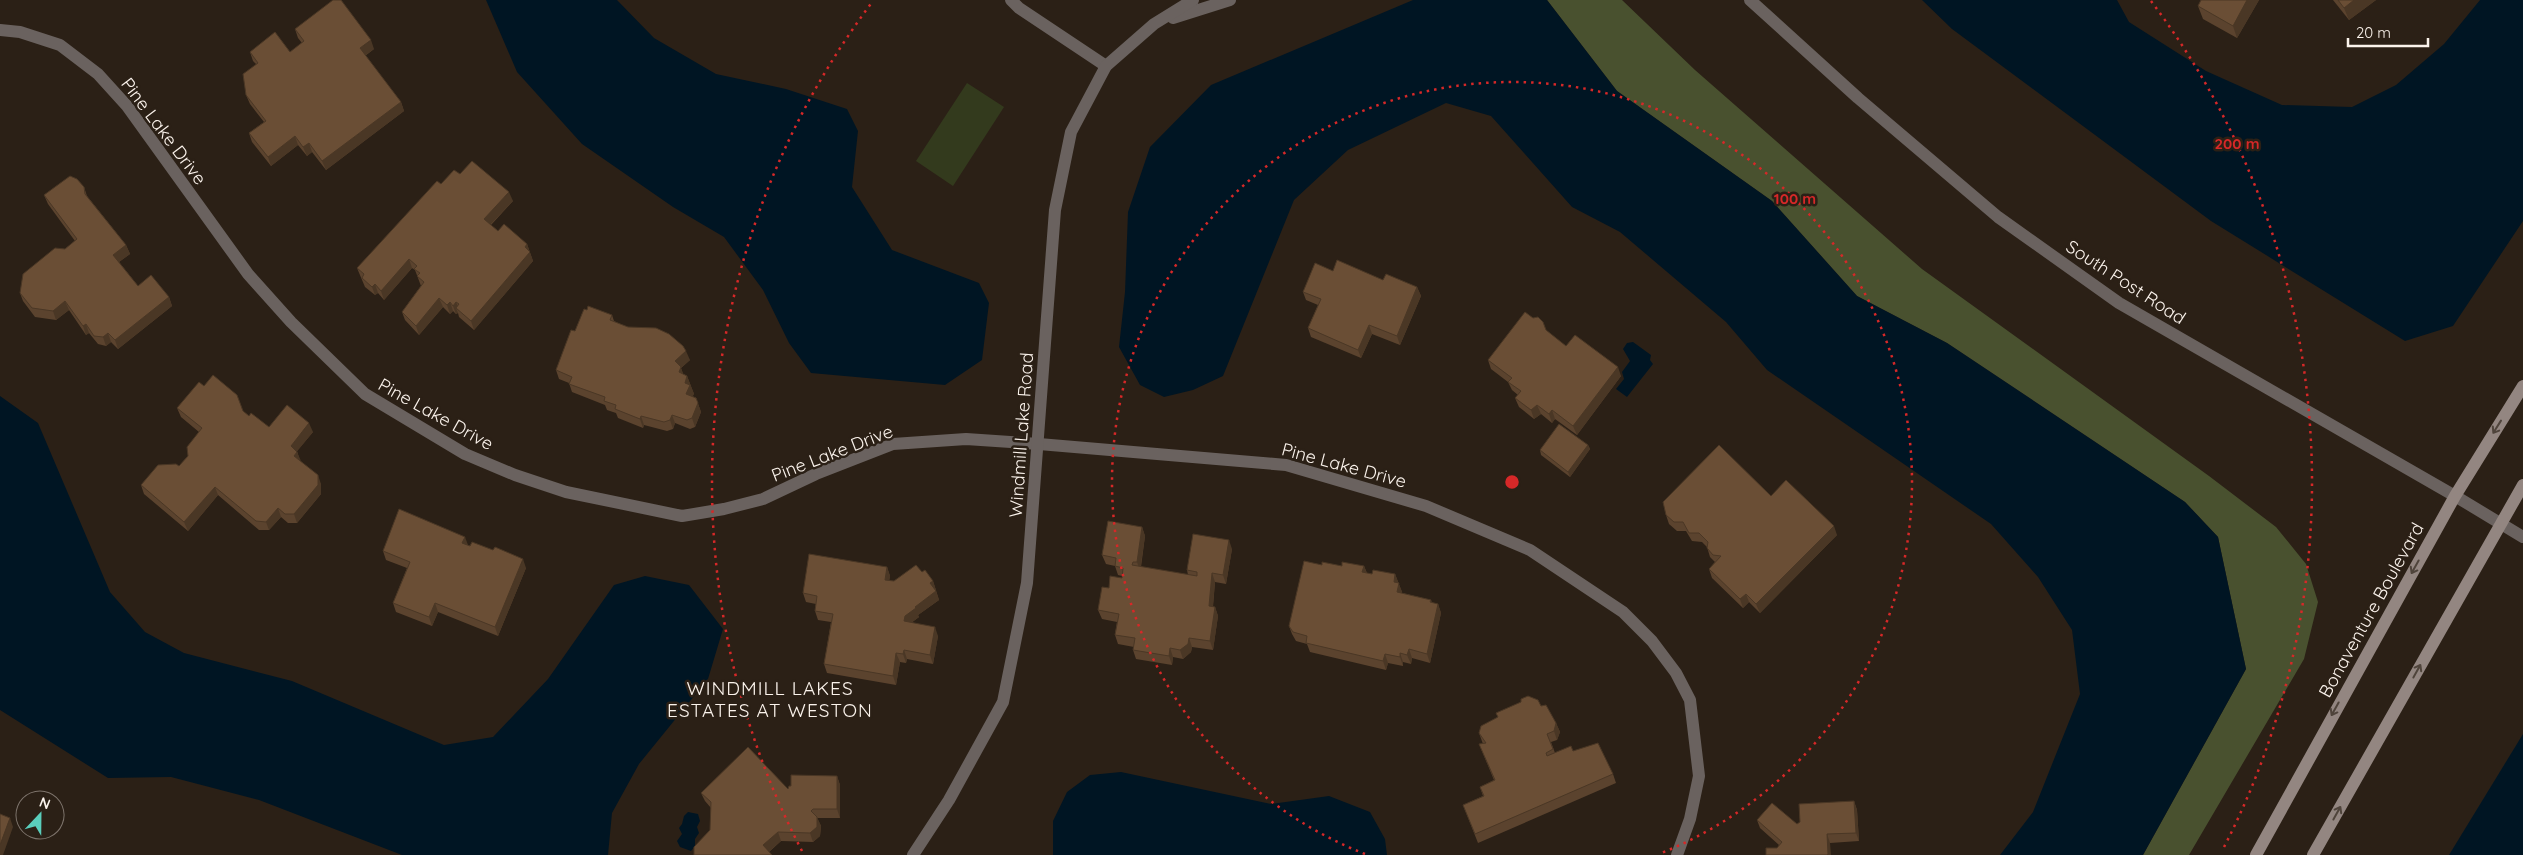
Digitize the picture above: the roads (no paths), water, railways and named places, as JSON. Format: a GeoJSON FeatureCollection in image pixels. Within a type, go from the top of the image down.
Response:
{"type":"FeatureCollection","features":[{"type":"Feature","properties":{"kind":"main road","name":"Bonaventure Boulevard"},"geometry":{"type":"LineString","coordinates":[[2256,855],[2455,496],[2523,386]]}},
{"type":"Feature","properties":{"kind":"main road"},"geometry":{"type":"LineString","coordinates":[[2313,855],[2523,485]]}},
{"type":"Feature","properties":{"kind":"street"},"geometry":{"type":"LineString","coordinates":[[1011,0],[1019,8],[1106,66]]}},
{"type":"Feature","properties":{"kind":"street","name":"Windmill Lake Road"},"geometry":{"type":"LineString","coordinates":[[913,855],[949,800],[1003,702],[1026,583],[1039,444],[1055,210],[1071,132],[1106,66],[1154,24],[1194,0]]}},
{"type":"Feature","properties":{"kind":"street","name":"Windmill Lake Road"},"geometry":{"type":"LineString","coordinates":[[1154,24],[1230,0]]}},
{"type":"Feature","properties":{"kind":"street","name":"South Post Road"},"geometry":{"type":"LineString","coordinates":[[1750,0],[1858,98],[1998,217],[2119,303],[2523,537]]}},
{"type":"Feature","properties":{"kind":"street","name":"Pine Lake Drive"},"geometry":{"type":"LineString","coordinates":[[0,30],[20,32],[60,45],[98,74],[127,106],[248,274],[291,322],[365,394],[464,454],[515,475],[566,492],[682,516],[724,509],[763,499],[816,474],[893,444],[966,439],[1039,444],[1286,465],[1426,506],[1530,550],[1623,612],[1652,641],[1676,673],[1690,700],[1699,776],[1690,819],[1677,855]]}},
{"type":"Feature","properties":{"kind":"water"},"geometry":{"type":"Polygon","coordinates":[[[486,0],[617,0],[654,38],[716,74],[786,89],[847,109],[858,131],[852,187],[892,250],[979,283],[989,303],[982,360],[945,385],[811,373],[789,343],[763,290],[724,237],[673,207],[582,144],[517,72],[486,0]]]}},
{"type":"Feature","properties":{"kind":"water"},"geometry":{"type":"Polygon","coordinates":[[[1413,0],[1547,0],[1617,91],[1772,201],[1857,296],[1947,343],[2185,502],[2218,537],[2246,669],[2143,855],[2000,855],[2033,812],[2080,694],[2072,630],[2038,577],[1991,524],[1767,370],[1726,322],[1620,232],[1572,207],[1491,116],[1446,103],[1348,150],[1294,200],[1223,376],[1193,390],[1164,397],[1140,385],[1119,347],[1125,292],[1128,212],[1150,147],[1211,85],[1413,0]]]}},
{"type":"Feature","properties":{"kind":"water"},"geometry":{"type":"Polygon","coordinates":[[[1922,0],[2117,0],[2129,22],[2206,71],[2282,105],[2352,107],[2396,85],[2444,44],[2480,0],[2523,0],[2523,221],[2453,326],[2405,341],[2211,221],[1952,29],[1922,0]]]}},
{"type":"Feature","properties":{"kind":"water"},"geometry":{"type":"Polygon","coordinates":[[[1633,342],[1651,355],[1650,360],[1653,364],[1627,397],[1616,389],[1624,379],[1622,372],[1630,361],[1623,349],[1627,343],[1633,342]]]}},
{"type":"Feature","properties":{"kind":"water"},"geometry":{"type":"Polygon","coordinates":[[[0,396],[38,423],[110,592],[145,632],[184,653],[292,681],[444,745],[493,737],[548,679],[614,585],[645,576],[689,585],[723,629],[708,679],[639,764],[612,813],[608,855],[402,855],[259,800],[171,777],[108,778],[0,710],[0,396]]]}},
{"type":"Feature","properties":{"kind":"water"},"geometry":{"type":"Polygon","coordinates":[[[2523,734],[2523,855],[2449,855],[2523,734]]]}},
{"type":"Feature","properties":{"kind":"water"},"geometry":{"type":"Polygon","coordinates":[[[1121,772],[1271,804],[1329,796],[1370,812],[1385,839],[1387,855],[1053,855],[1053,821],[1067,792],[1090,775],[1121,772]]]}},
{"type":"Feature","properties":{"kind":"water"},"geometry":{"type":"Polygon","coordinates":[[[688,812],[698,814],[700,821],[697,827],[699,833],[695,839],[695,846],[691,851],[680,847],[677,841],[682,834],[679,828],[684,816],[688,812]]]}},
{"type":"Feature","properties":{"kind":"district","name":"WINDMILL LAKES ESTATES AT WESTON"},"geometry":{"type":"Point","coordinates":[770,699]}}]}
